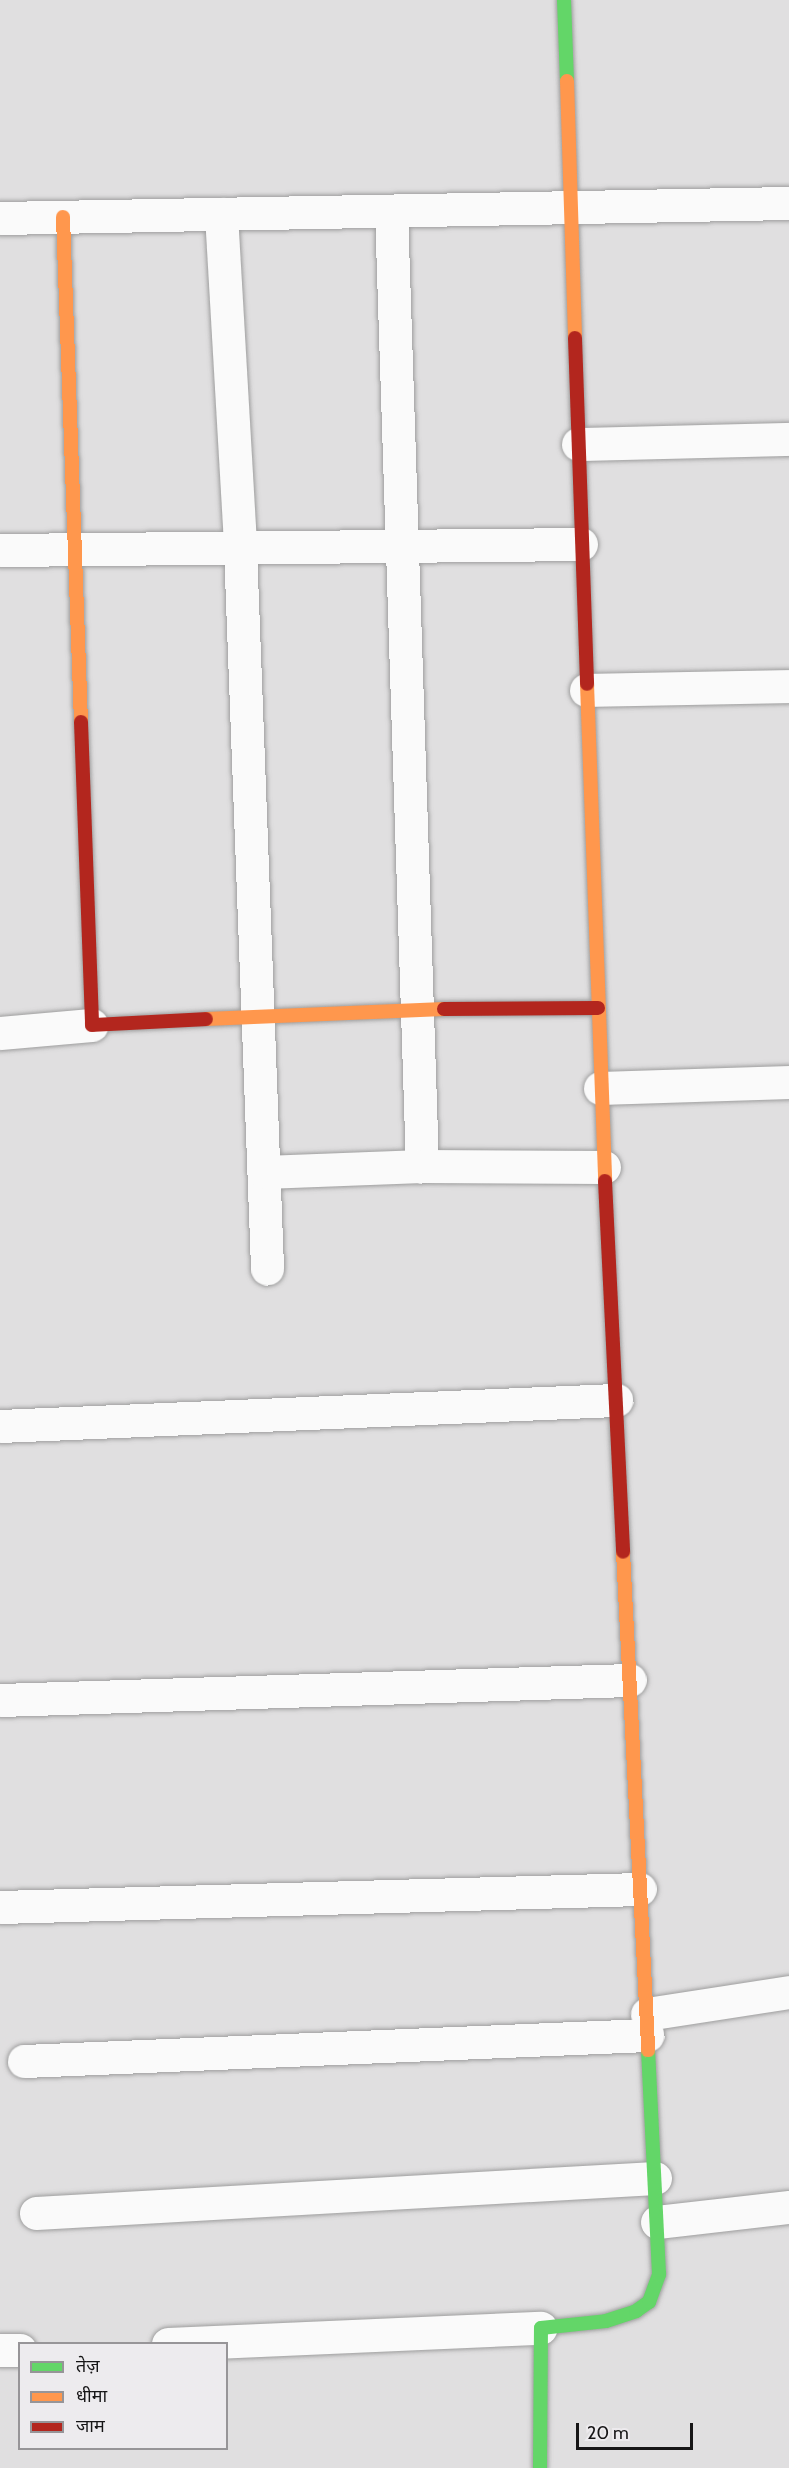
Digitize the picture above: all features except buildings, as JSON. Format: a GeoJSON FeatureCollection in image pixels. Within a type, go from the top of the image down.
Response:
{"type":"FeatureCollection","features":[{"type":"Feature","properties":{"kind":"street"},"geometry":{"type":"LineString","coordinates":[[193,2342],[541,2328],[606,2320],[650,2302],[659,2274],[600,1088],[564,0]]}},
{"type":"Feature","properties":{"kind":"street"},"geometry":{"type":"LineString","coordinates":[[0,218],[789,203]]}},
{"type":"Feature","properties":{"kind":"street"},"geometry":{"type":"LineString","coordinates":[[391,211],[422,1166]]}},
{"type":"Feature","properties":{"kind":"street"},"geometry":{"type":"LineString","coordinates":[[221,214],[240,548],[260,1017],[267,1268]]}},
{"type":"Feature","properties":{"kind":"street"},"geometry":{"type":"LineString","coordinates":[[63,217],[92,1025]]}},
{"type":"Feature","properties":{"kind":"street"},"geometry":{"type":"LineString","coordinates":[[578,444],[789,439]]}},
{"type":"Feature","properties":{"kind":"street"},"geometry":{"type":"LineString","coordinates":[[0,550],[581,544]]}},
{"type":"Feature","properties":{"kind":"street"},"geometry":{"type":"LineString","coordinates":[[586,690],[789,686]]}},
{"type":"Feature","properties":{"kind":"street"},"geometry":{"type":"LineString","coordinates":[[0,1033],[92,1025],[418,1010],[598,1008]]}},
{"type":"Feature","properties":{"kind":"street"},"geometry":{"type":"LineString","coordinates":[[600,1088],[789,1082]]}},
{"type":"Feature","properties":{"kind":"street"},"geometry":{"type":"LineString","coordinates":[[264,1172],[422,1166],[604,1167]]}},
{"type":"Feature","properties":{"kind":"street"},"geometry":{"type":"LineString","coordinates":[[0,1425],[616,1400]]}},
{"type":"Feature","properties":{"kind":"street"},"geometry":{"type":"LineString","coordinates":[[0,1700],[630,1680]]}},
{"type":"Feature","properties":{"kind":"street"},"geometry":{"type":"LineString","coordinates":[[0,1907],[640,1889]]}},
{"type":"Feature","properties":{"kind":"street"},"geometry":{"type":"LineString","coordinates":[[24,2061],[647,2024],[789,1992]]}},
{"type":"Feature","properties":{"kind":"street"},"geometry":{"type":"LineString","coordinates":[[36,2213],[655,2178]]}},
{"type":"Feature","properties":{"kind":"street"},"geometry":{"type":"LineString","coordinates":[[657,2222],[789,2207]]}},
{"type":"Feature","properties":{"kind":"street"},"geometry":{"type":"LineString","coordinates":[[540,2468],[541,2328]]}},
{"type":"Feature","properties":{"kind":"street"},"geometry":{"type":"LineString","coordinates":[[0,2350],[18,2350]]}},
{"type":"Feature","properties":{"kind":"traffic: fast"},"geometry":{"type":"LineString","coordinates":[[564,0],[567,81]]}},
{"type":"Feature","properties":{"kind":"traffic: fast"},"geometry":{"type":"LineString","coordinates":[[540,2468],[541,2328],[606,2321],[636,2311],[649,2302],[659,2274],[648,2050]]}},
{"type":"Feature","properties":{"kind":"traffic: slow"},"geometry":{"type":"LineString","coordinates":[[567,81],[575,338]]}},
{"type":"Feature","properties":{"kind":"traffic: slow"},"geometry":{"type":"LineString","coordinates":[[63,217],[81,722]]}},
{"type":"Feature","properties":{"kind":"traffic: slow"},"geometry":{"type":"LineString","coordinates":[[587,684],[605,1181]]}},
{"type":"Feature","properties":{"kind":"traffic: slow"},"geometry":{"type":"LineString","coordinates":[[206,1019],[444,1009]]}},
{"type":"Feature","properties":{"kind":"traffic: slow"},"geometry":{"type":"LineString","coordinates":[[623,1552],[648,2050]]}},
{"type":"Feature","properties":{"kind":"traffic: jam"},"geometry":{"type":"LineString","coordinates":[[575,338],[587,684]]}},
{"type":"Feature","properties":{"kind":"traffic: jam"},"geometry":{"type":"LineString","coordinates":[[81,722],[92,1025],[206,1019]]}},
{"type":"Feature","properties":{"kind":"traffic: jam"},"geometry":{"type":"LineString","coordinates":[[444,1009],[598,1008]]}},
{"type":"Feature","properties":{"kind":"traffic: jam"},"geometry":{"type":"LineString","coordinates":[[605,1181],[623,1552]]}}]}
